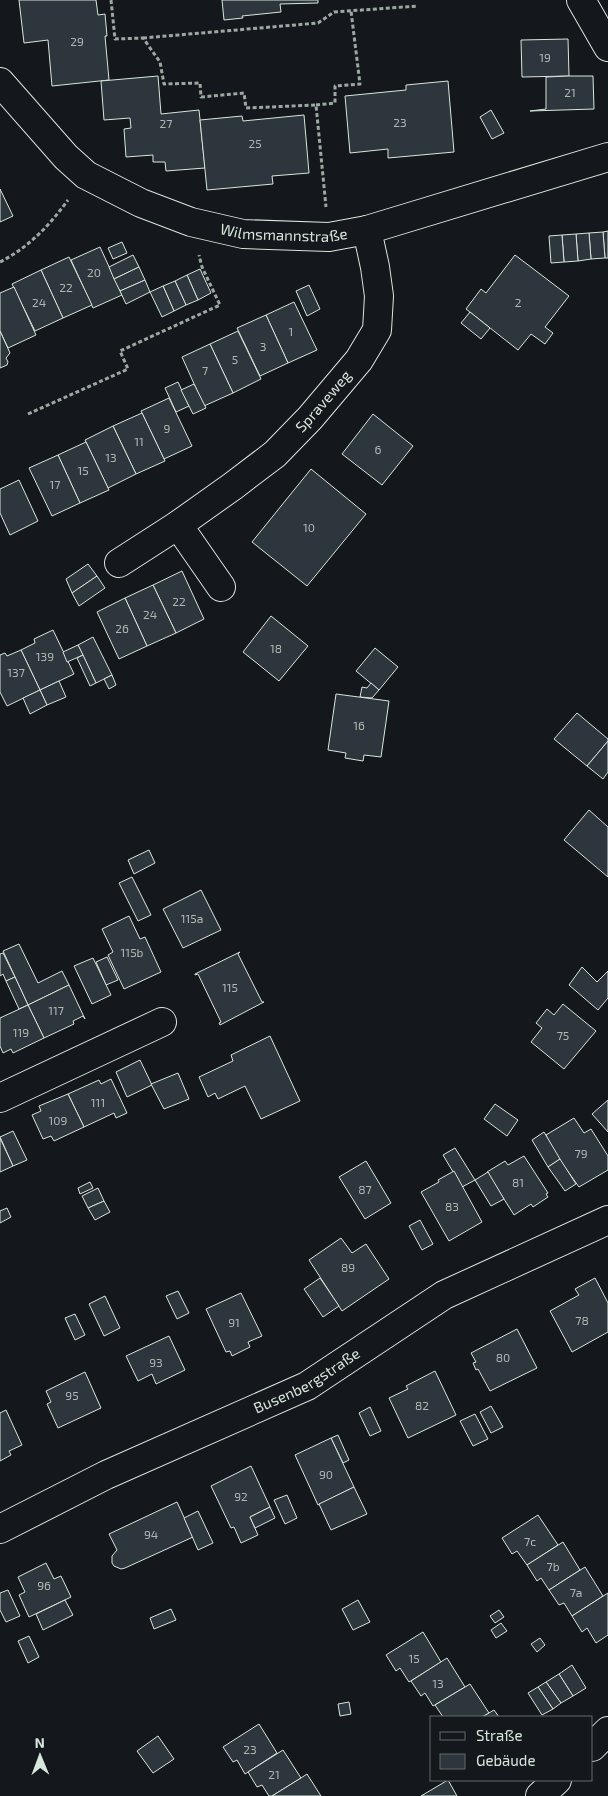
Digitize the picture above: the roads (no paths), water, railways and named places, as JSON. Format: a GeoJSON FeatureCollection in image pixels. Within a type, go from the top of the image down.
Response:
{"type":"FeatureCollection","features":[{"type":"Feature","properties":{"kind":"street"},"geometry":{"type":"LineString","coordinates":[[581,0],[608,47]]}},
{"type":"Feature","properties":{"kind":"street","name":"Wilmsmannstraße"},"geometry":{"type":"LineString","coordinates":[[0,82],[66,157],[86,175],[141,203],[190,222],[243,234],[329,237],[367,230],[608,157]]}},
{"type":"Feature","properties":{"kind":"street","name":"Spraveweg"},"geometry":{"type":"LineString","coordinates":[[119,563],[234,486],[275,454],[310,418],[359,360],[377,330],[379,296],[376,267],[367,230]]}},
{"type":"Feature","properties":{"kind":"street"},"geometry":{"type":"LineString","coordinates":[[178,525],[221,587]]}},
{"type":"Feature","properties":{"kind":"street"},"geometry":{"type":"LineString","coordinates":[[0,1098],[162,1022]]}},
{"type":"Feature","properties":{"kind":"street","name":"Busenbergstraße"},"geometry":{"type":"LineString","coordinates":[[0,1529],[106,1475],[307,1386],[444,1295],[608,1220]]}},
{"type":"Feature","properties":{"kind":"street"},"geometry":{"type":"LineString","coordinates":[[593,1746],[608,1731]]}},
{"type":"Feature","properties":{"kind":"street"},"geometry":{"type":"LineString","coordinates":[[540,1796],[556,1781]]}}]}
